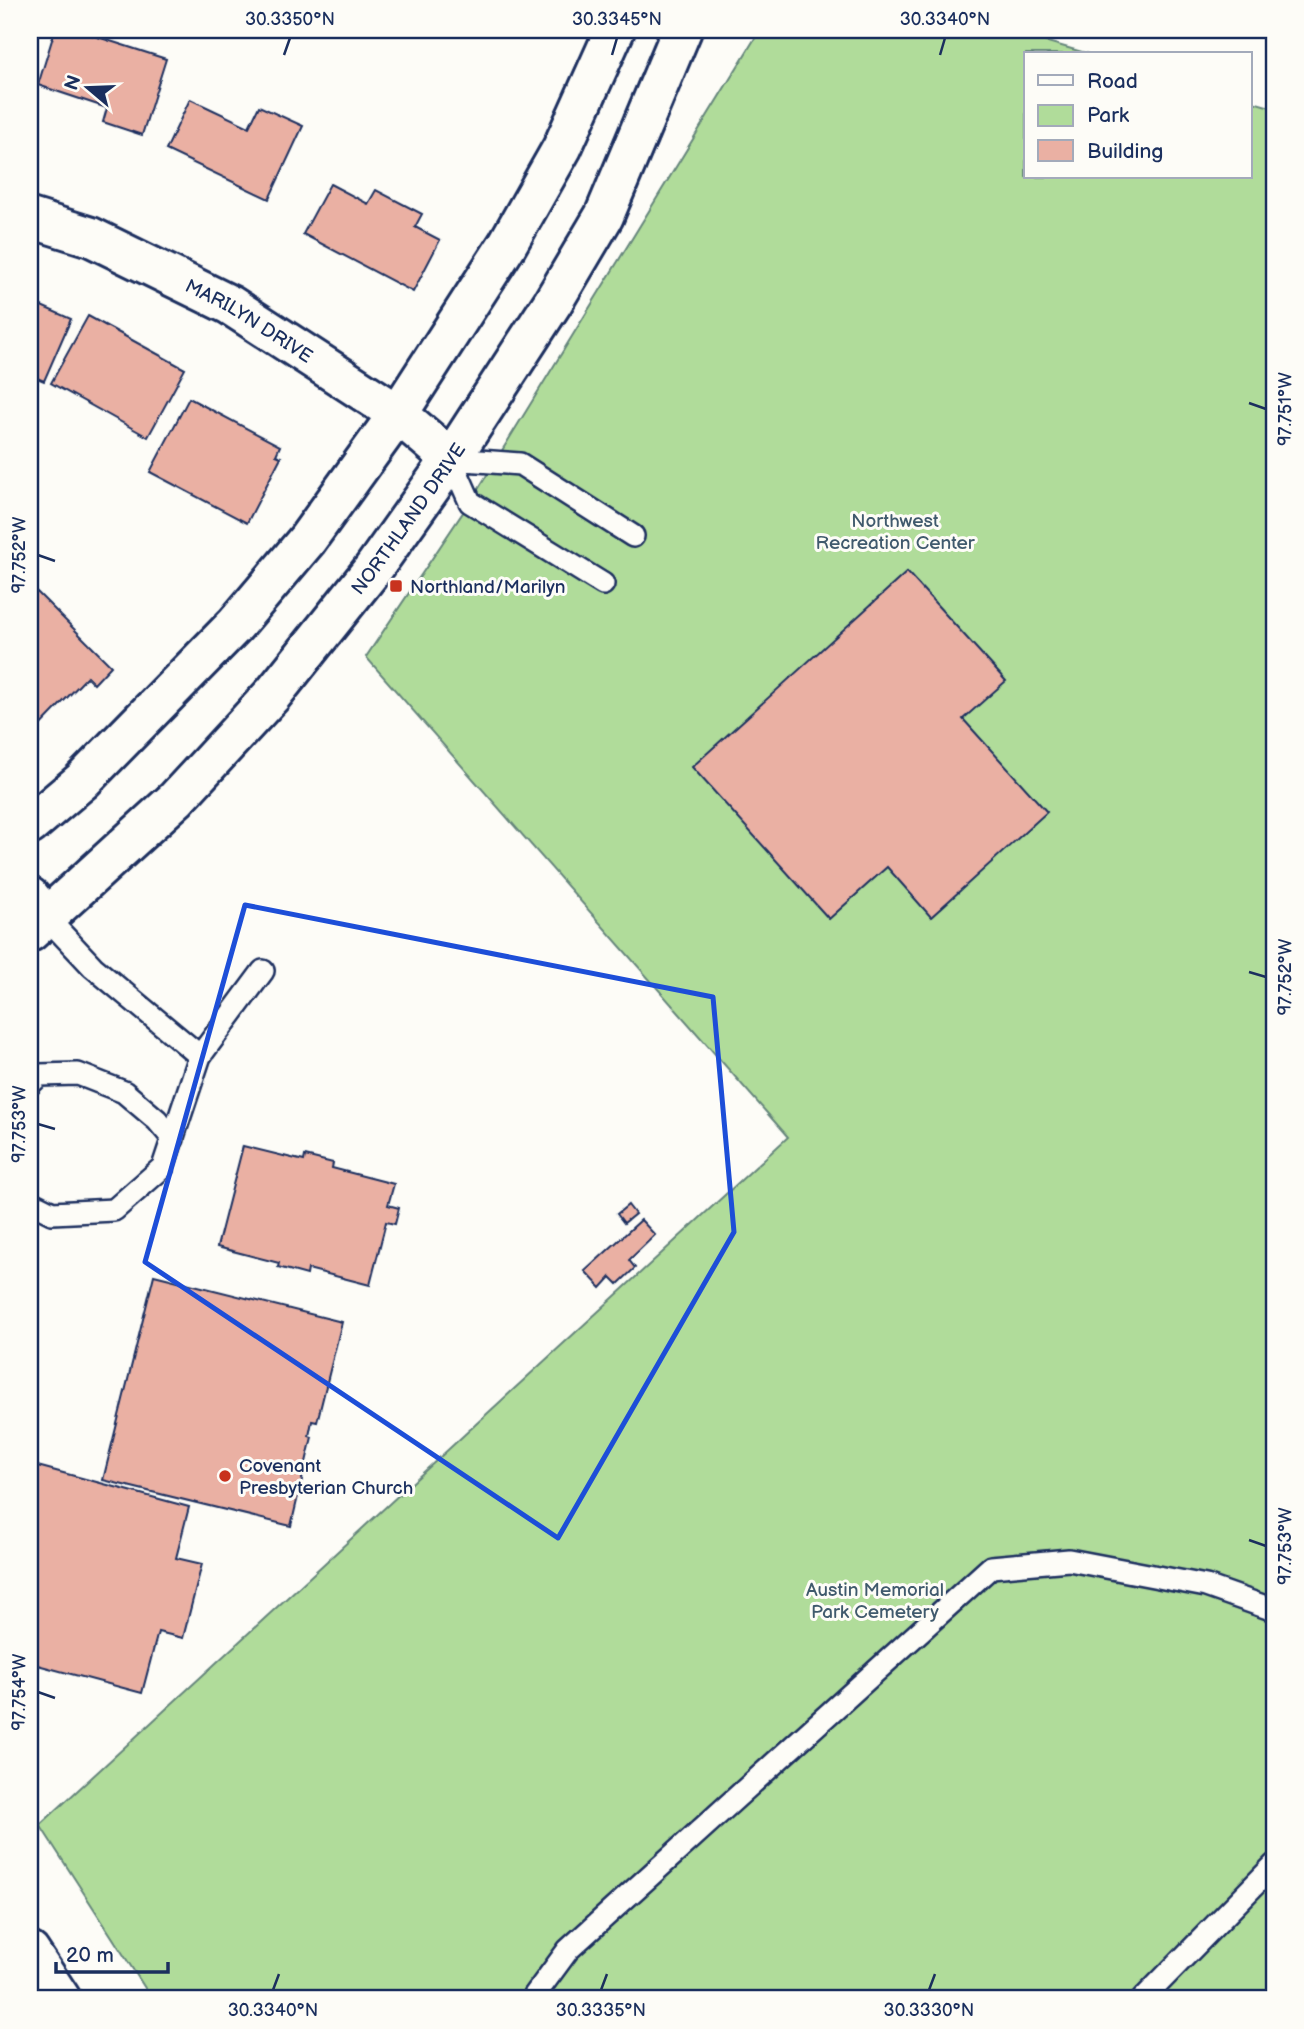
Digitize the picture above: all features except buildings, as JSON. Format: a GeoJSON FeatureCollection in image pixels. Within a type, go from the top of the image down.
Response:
{"type":"FeatureCollection","features":[{"type":"Feature","properties":{"kind":"main road"},"geometry":{"type":"LineString","coordinates":[[30,825],[82,781],[236,624],[307,540],[398,414],[529,207],[562,148],[615,30]]}},
{"type":"Feature","properties":{"kind":"main road","name":"NORTHLAND DRIVE"},"geometry":{"type":"LineString","coordinates":[[35,916],[176,799],[273,694],[359,587],[451,459],[553,302],[604,216],[682,30]]}},
{"type":"Feature","properties":{"kind":"main road","name":"MARILYN DRIVE"},"geometry":{"type":"LineString","coordinates":[[30,218],[91,237],[230,305],[398,414],[451,459]]}},
{"type":"Feature","properties":{"kind":"main road"},"geometry":{"type":"LineString","coordinates":[[30,1952],[61,1999]]}},
{"type":"Feature","properties":{"kind":"lane"},"geometry":{"type":"LineString","coordinates":[[603,584],[470,502],[451,459],[520,464],[633,536]]}},
{"type":"Feature","properties":{"kind":"lane"},"geometry":{"type":"LineString","coordinates":[[35,916],[200,1056]]}},
{"type":"Feature","properties":{"kind":"lane"},"geometry":{"type":"LineString","coordinates":[[30,1202],[52,1213],[114,1210],[163,1167],[200,1056],[263,971]]}},
{"type":"Feature","properties":{"kind":"lane"},"geometry":{"type":"LineString","coordinates":[[30,1084],[39,1075],[78,1074],[124,1091],[157,1120],[173,1139]]}},
{"type":"Feature","properties":{"kind":"lane"},"geometry":{"type":"LineString","coordinates":[[533,1999],[568,1950],[991,1567],[1069,1560],[1206,1586],[1274,1610]]}},
{"type":"Feature","properties":{"kind":"lane"},"geometry":{"type":"LineString","coordinates":[[1143,1999],[1274,1865]]}},
{"type":"Feature","properties":{"kind":"highlighted area"},"geometry":{"type":"Polygon","coordinates":[[[245,905],[713,997],[734,1232],[558,1538],[145,1262],[245,905]]]}},
{"type":"Feature","properties":{"kind":"green space"},"geometry":{"type":"Polygon","coordinates":[[[760,30],[1006,30],[1082,52],[1024,52],[1024,178],[1252,178],[1252,102],[1274,108],[1274,1999],[152,1999],[40,1825],[788,1137],[366,657],[474,496],[760,30]]]}},
{"type":"Feature","properties":{"kind":"place","name":"Northland/Marilyn"},"geometry":{"type":"Point","coordinates":[396,586]}},
{"type":"Feature","properties":{"kind":"place","name":"Covenant Presbyterian Church"},"geometry":{"type":"Point","coordinates":[225,1476]}},
{"type":"Feature","properties":{"kind":"park label","name":"Northwest Recreation Center"},"geometry":{"type":"Point","coordinates":[895,531]}},
{"type":"Feature","properties":{"kind":"park label","name":"Austin Memorial Park Cemetery"},"geometry":{"type":"Point","coordinates":[875,1600]}}]}
